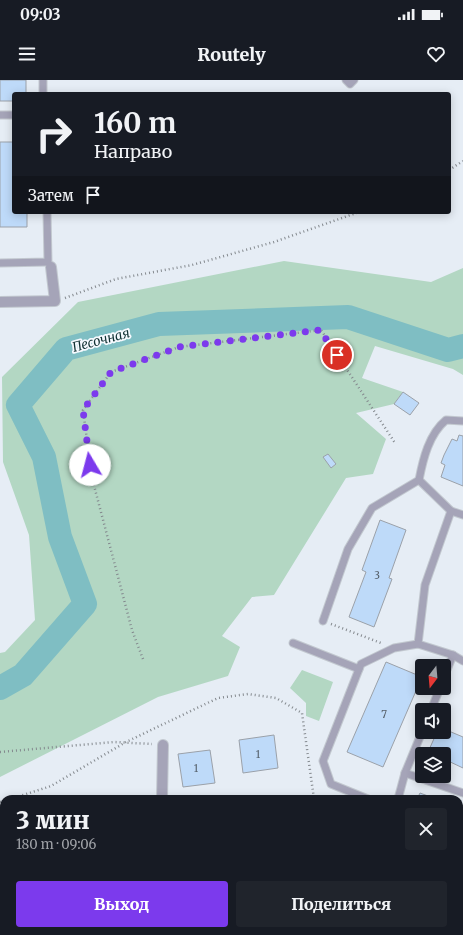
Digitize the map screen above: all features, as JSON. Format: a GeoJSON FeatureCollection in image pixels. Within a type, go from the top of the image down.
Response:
{"type":"FeatureCollection","features":[{"type":"Feature","properties":{"kind":"street"},"geometry":{"type":"LineString","coordinates":[[0,302],[55,301],[51,267]]}},
{"type":"Feature","properties":{"kind":"street"},"geometry":{"type":"LineString","coordinates":[[162,795],[163,745]]}},
{"type":"Feature","properties":{"kind":"lane"},"geometry":{"type":"LineString","coordinates":[[43,80],[43,92]]}},
{"type":"Feature","properties":{"kind":"lane"},"geometry":{"type":"LineString","coordinates":[[346,80],[350,84],[354,80]]}},
{"type":"Feature","properties":{"kind":"lane"},"geometry":{"type":"LineString","coordinates":[[0,116],[12,115]]}},
{"type":"Feature","properties":{"kind":"lane"},"geometry":{"type":"LineString","coordinates":[[0,263],[48,262],[47,214]]}},
{"type":"Feature","properties":{"kind":"lane"},"geometry":{"type":"LineString","coordinates":[[323,621],[348,549],[372,508],[419,480],[422,463],[436,428],[446,420],[463,421]]}},
{"type":"Feature","properties":{"kind":"lane"},"geometry":{"type":"LineString","coordinates":[[419,480],[451,510],[463,515]]}},
{"type":"Feature","properties":{"kind":"lane"},"geometry":{"type":"LineString","coordinates":[[418,644],[425,585],[451,510]]}},
{"type":"Feature","properties":{"kind":"lane"},"geometry":{"type":"LineString","coordinates":[[293,643],[359,669]]}},
{"type":"Feature","properties":{"kind":"lane"},"geometry":{"type":"LineString","coordinates":[[358,795],[331,784],[323,762],[361,664],[394,648],[418,644],[453,655],[463,661]]}},
{"type":"Feature","properties":{"kind":"lane"},"geometry":{"type":"LineString","coordinates":[[451,660],[453,655]]}},
{"type":"Feature","properties":{"kind":"lane"},"geometry":{"type":"LineString","coordinates":[[399,795],[405,773],[419,739]]}},
{"type":"Feature","properties":{"kind":"lane"},"geometry":{"type":"LineString","coordinates":[[405,773],[463,793]]}},
{"type":"Feature","properties":{"kind":"path"},"geometry":{"type":"LineString","coordinates":[[451,169],[463,162]]}},
{"type":"Feature","properties":{"kind":"path"},"geometry":{"type":"LineString","coordinates":[[55,301],[116,280],[192,264],[274,242],[353,214]]}},
{"type":"Feature","properties":{"kind":"path"},"geometry":{"type":"LineString","coordinates":[[143,659],[132,630],[92,478],[83,410],[111,372],[179,347],[320,330],[395,443]]}},
{"type":"Feature","properties":{"kind":"path"},"geometry":{"type":"LineString","coordinates":[[323,621],[394,648]]}},
{"type":"Feature","properties":{"kind":"path"},"geometry":{"type":"LineString","coordinates":[[23,795],[51,786],[126,742],[218,698],[248,694],[276,698],[302,713],[313,795]]}},
{"type":"Feature","properties":{"kind":"path"},"geometry":{"type":"LineString","coordinates":[[0,752],[126,742],[163,745]]}},
{"type":"Feature","properties":{"kind":"green space"},"geometry":{"type":"Polygon","coordinates":[[[284,261],[431,282],[463,268],[463,375],[453,369],[375,346],[362,378],[403,392],[394,404],[356,413],[386,439],[373,474],[346,478],[274,595],[252,597],[222,636],[240,647],[228,676],[158,697],[0,777],[0,653],[5,652],[35,620],[29,535],[3,462],[2,377],[78,302],[284,261]]]}},
{"type":"Feature","properties":{"kind":"green space"},"geometry":{"type":"Polygon","coordinates":[[[302,670],[333,682],[319,721],[306,716],[306,703],[290,688],[302,670]]]}},
{"type":"Feature","properties":{"kind":"building"},"geometry":{"type":"Polygon","coordinates":[[[0,80],[26,80],[26,92],[12,92],[12,101],[0,101],[0,80]]]}},
{"type":"Feature","properties":{"kind":"building"},"geometry":{"type":"Polygon","coordinates":[[[0,142],[12,142],[12,214],[27,214],[27,227],[0,227],[0,142]]]}},
{"type":"Feature","properties":{"kind":"building"},"geometry":{"type":"Polygon","coordinates":[[[403,392],[419,403],[410,415],[394,404],[403,392]]]}},
{"type":"Feature","properties":{"kind":"building"},"geometry":{"type":"Polygon","coordinates":[[[459,435],[463,436],[463,486],[441,477],[445,465],[441,463],[444,455],[452,439],[457,441],[459,435]]]}},
{"type":"Feature","properties":{"kind":"building"},"geometry":{"type":"Polygon","coordinates":[[[328,454],[336,464],[331,468],[323,457],[328,454]]]}},
{"type":"Feature","properties":{"kind":"building"},"geometry":{"type":"Polygon","coordinates":[[[380,520],[406,530],[389,578],[392,579],[374,627],[349,617],[366,572],[362,570],[380,520]]]}},
{"type":"Feature","properties":{"kind":"building"},"geometry":{"type":"Polygon","coordinates":[[[386,662],[415,674],[415,693],[383,767],[347,752],[386,662]]]}},
{"type":"Feature","properties":{"kind":"building"},"geometry":{"type":"Polygon","coordinates":[[[451,732],[463,737],[463,768],[451,762],[451,747],[430,747],[434,739],[451,739],[451,732]]]}},
{"type":"Feature","properties":{"kind":"building"},"geometry":{"type":"Polygon","coordinates":[[[274,735],[278,768],[243,773],[239,740],[274,735]]]}},
{"type":"Feature","properties":{"kind":"building"},"geometry":{"type":"Polygon","coordinates":[[[210,750],[215,783],[183,787],[178,754],[210,750]]]}},
{"type":"Feature","properties":{"kind":"waterway","name":"Песочная"},"geometry":{"type":"LineString","coordinates":[[0,688],[23,675],[85,604],[60,537],[44,457],[18,405],[66,349],[159,324],[348,317],[448,350],[463,346]]}},
{"type":"Feature","properties":{"kind":"route"},"geometry":{"type":"LineString","coordinates":[[90,465],[83,410],[111,372],[179,347],[320,330],[337,355]]}}]}
